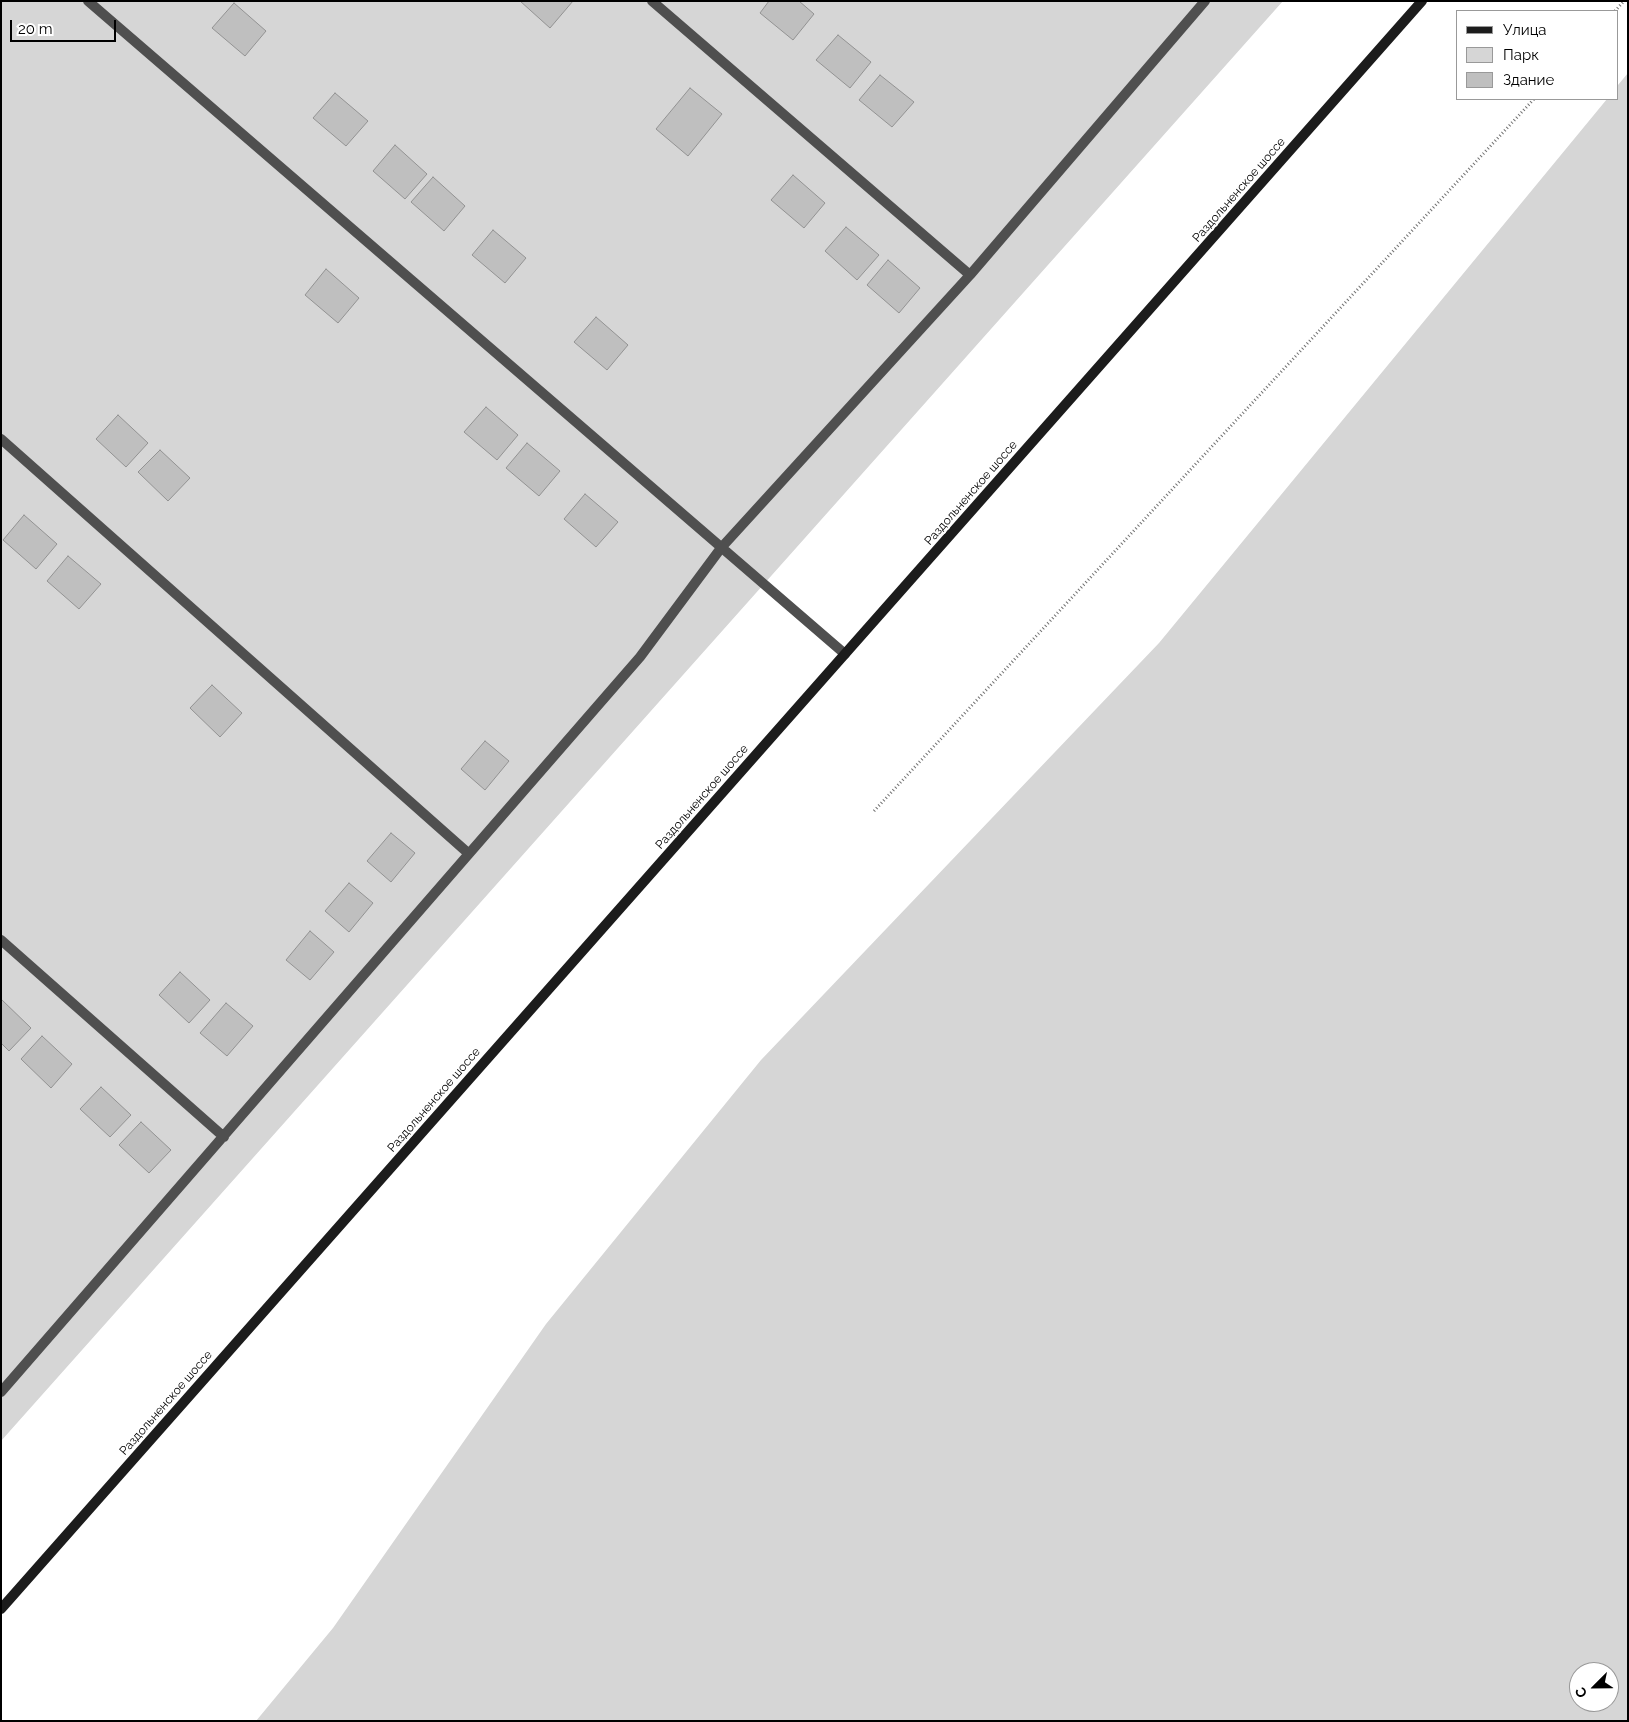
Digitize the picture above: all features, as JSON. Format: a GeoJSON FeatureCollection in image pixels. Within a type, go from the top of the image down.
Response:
{"type":"FeatureCollection","features":[{"type":"Feature","properties":{"kind":"main road","name":"Раздольненское шоссе"},"geometry":{"type":"LineString","coordinates":[[1,1608],[1422,1]]}},
{"type":"Feature","properties":{"kind":"lane"},"geometry":{"type":"LineString","coordinates":[[88,1],[845,654]]}},
{"type":"Feature","properties":{"kind":"lane"},"geometry":{"type":"LineString","coordinates":[[652,1],[970,275]]}},
{"type":"Feature","properties":{"kind":"lane"},"geometry":{"type":"LineString","coordinates":[[1,1392],[640,657],[721,548],[970,275],[1205,1]]}},
{"type":"Feature","properties":{"kind":"lane"},"geometry":{"type":"LineString","coordinates":[[1,439],[468,854]]}},
{"type":"Feature","properties":{"kind":"lane"},"geometry":{"type":"LineString","coordinates":[[1,940],[224,1137]]}},
{"type":"Feature","properties":{"kind":"path"},"geometry":{"type":"LineString","coordinates":[[874,811],[1533,100]]}},
{"type":"Feature","properties":{"kind":"green space"},"geometry":{"type":"Polygon","coordinates":[[[1,1],[1283,1],[1,1441],[1,1]]]}},
{"type":"Feature","properties":{"kind":"green space"},"geometry":{"type":"Polygon","coordinates":[[[1628,73],[1628,1721],[256,1721],[333,1628],[546,1324],[761,1060],[1159,643],[1606,100],[1619,100],[1619,84],[1628,73]]]}},
{"type":"Feature","properties":{"kind":"building"},"geometry":{"type":"Polygon","coordinates":[[[520,1],[573,1],[550,28],[520,1]]]}},
{"type":"Feature","properties":{"kind":"building"},"geometry":{"type":"Polygon","coordinates":[[[769,1],[799,1],[814,14],[793,40],[760,13],[769,1]]]}},
{"type":"Feature","properties":{"kind":"building"},"geometry":{"type":"Polygon","coordinates":[[[234,3],[266,31],[245,56],[212,28],[234,3]]]}},
{"type":"Feature","properties":{"kind":"building"},"geometry":{"type":"Polygon","coordinates":[[[838,35],[871,62],[850,88],[816,60],[838,35]]]}},
{"type":"Feature","properties":{"kind":"building"},"geometry":{"type":"Polygon","coordinates":[[[880,75],[914,102],[892,127],[859,100],[880,75]]]}},
{"type":"Feature","properties":{"kind":"building"},"geometry":{"type":"Polygon","coordinates":[[[690,88],[722,114],[688,156],[656,129],[690,88]]]}},
{"type":"Feature","properties":{"kind":"building"},"geometry":{"type":"Polygon","coordinates":[[[335,93],[368,121],[346,146],[313,118],[335,93]]]}},
{"type":"Feature","properties":{"kind":"building"},"geometry":{"type":"Polygon","coordinates":[[[395,145],[427,174],[405,199],[373,171],[395,145]]]}},
{"type":"Feature","properties":{"kind":"building"},"geometry":{"type":"Polygon","coordinates":[[[793,175],[825,203],[804,228],[771,200],[793,175]]]}},
{"type":"Feature","properties":{"kind":"building"},"geometry":{"type":"Polygon","coordinates":[[[433,177],[465,206],[444,231],[411,202],[433,177]]]}},
{"type":"Feature","properties":{"kind":"building"},"geometry":{"type":"Polygon","coordinates":[[[846,227],[879,255],[857,280],[825,251],[846,227]]]}},
{"type":"Feature","properties":{"kind":"building"},"geometry":{"type":"Polygon","coordinates":[[[493,230],[526,258],[505,283],[472,255],[493,230]]]}},
{"type":"Feature","properties":{"kind":"building"},"geometry":{"type":"Polygon","coordinates":[[[888,260],[920,288],[899,313],[867,285],[888,260]]]}},
{"type":"Feature","properties":{"kind":"building"},"geometry":{"type":"Polygon","coordinates":[[[326,269],[359,298],[338,323],[305,295],[326,269]]]}},
{"type":"Feature","properties":{"kind":"building"},"geometry":{"type":"Polygon","coordinates":[[[596,317],[628,345],[607,370],[574,342],[596,317]]]}},
{"type":"Feature","properties":{"kind":"building"},"geometry":{"type":"Polygon","coordinates":[[[486,407],[518,435],[497,460],[464,432],[486,407]]]}},
{"type":"Feature","properties":{"kind":"building"},"geometry":{"type":"Polygon","coordinates":[[[118,415],[148,443],[126,467],[96,439],[118,415]]]}},
{"type":"Feature","properties":{"kind":"building"},"geometry":{"type":"Polygon","coordinates":[[[527,443],[560,471],[539,496],[506,468],[527,443]]]}},
{"type":"Feature","properties":{"kind":"building"},"geometry":{"type":"Polygon","coordinates":[[[160,450],[190,478],[168,501],[138,472],[160,450]]]}},
{"type":"Feature","properties":{"kind":"building"},"geometry":{"type":"Polygon","coordinates":[[[585,494],[618,522],[596,547],[564,519],[585,494]]]}},
{"type":"Feature","properties":{"kind":"building"},"geometry":{"type":"Polygon","coordinates":[[[24,515],[57,544],[36,569],[3,540],[24,515]]]}},
{"type":"Feature","properties":{"kind":"building"},"geometry":{"type":"Polygon","coordinates":[[[68,556],[101,584],[79,609],[47,581],[68,556]]]}},
{"type":"Feature","properties":{"kind":"building"},"geometry":{"type":"Polygon","coordinates":[[[212,685],[242,713],[220,737],[190,708],[212,685]]]}},
{"type":"Feature","properties":{"kind":"building"},"geometry":{"type":"Polygon","coordinates":[[[485,741],[509,761],[485,790],[461,769],[485,741]]]}},
{"type":"Feature","properties":{"kind":"building"},"geometry":{"type":"Polygon","coordinates":[[[391,833],[415,853],[391,882],[367,861],[391,833]]]}},
{"type":"Feature","properties":{"kind":"building"},"geometry":{"type":"Polygon","coordinates":[[[349,883],[373,903],[349,932],[325,911],[349,883]]]}},
{"type":"Feature","properties":{"kind":"building"},"geometry":{"type":"Polygon","coordinates":[[[310,931],[334,952],[310,980],[286,960],[310,931]]]}},
{"type":"Feature","properties":{"kind":"building"},"geometry":{"type":"Polygon","coordinates":[[[180,972],[210,1000],[189,1023],[159,995],[180,972]]]}},
{"type":"Feature","properties":{"kind":"building"},"geometry":{"type":"Polygon","coordinates":[[[1,999],[31,1028],[9,1051],[1,1043],[1,999]]]}},
{"type":"Feature","properties":{"kind":"building"},"geometry":{"type":"Polygon","coordinates":[[[226,1003],[253,1026],[227,1056],[200,1033],[226,1003]]]}},
{"type":"Feature","properties":{"kind":"building"},"geometry":{"type":"Polygon","coordinates":[[[42,1036],[72,1064],[51,1088],[21,1059],[42,1036]]]}},
{"type":"Feature","properties":{"kind":"building"},"geometry":{"type":"Polygon","coordinates":[[[101,1087],[131,1115],[110,1137],[80,1109],[101,1087]]]}},
{"type":"Feature","properties":{"kind":"building"},"geometry":{"type":"Polygon","coordinates":[[[141,1122],[171,1150],[149,1173],[119,1145],[141,1122]]]}}]}
